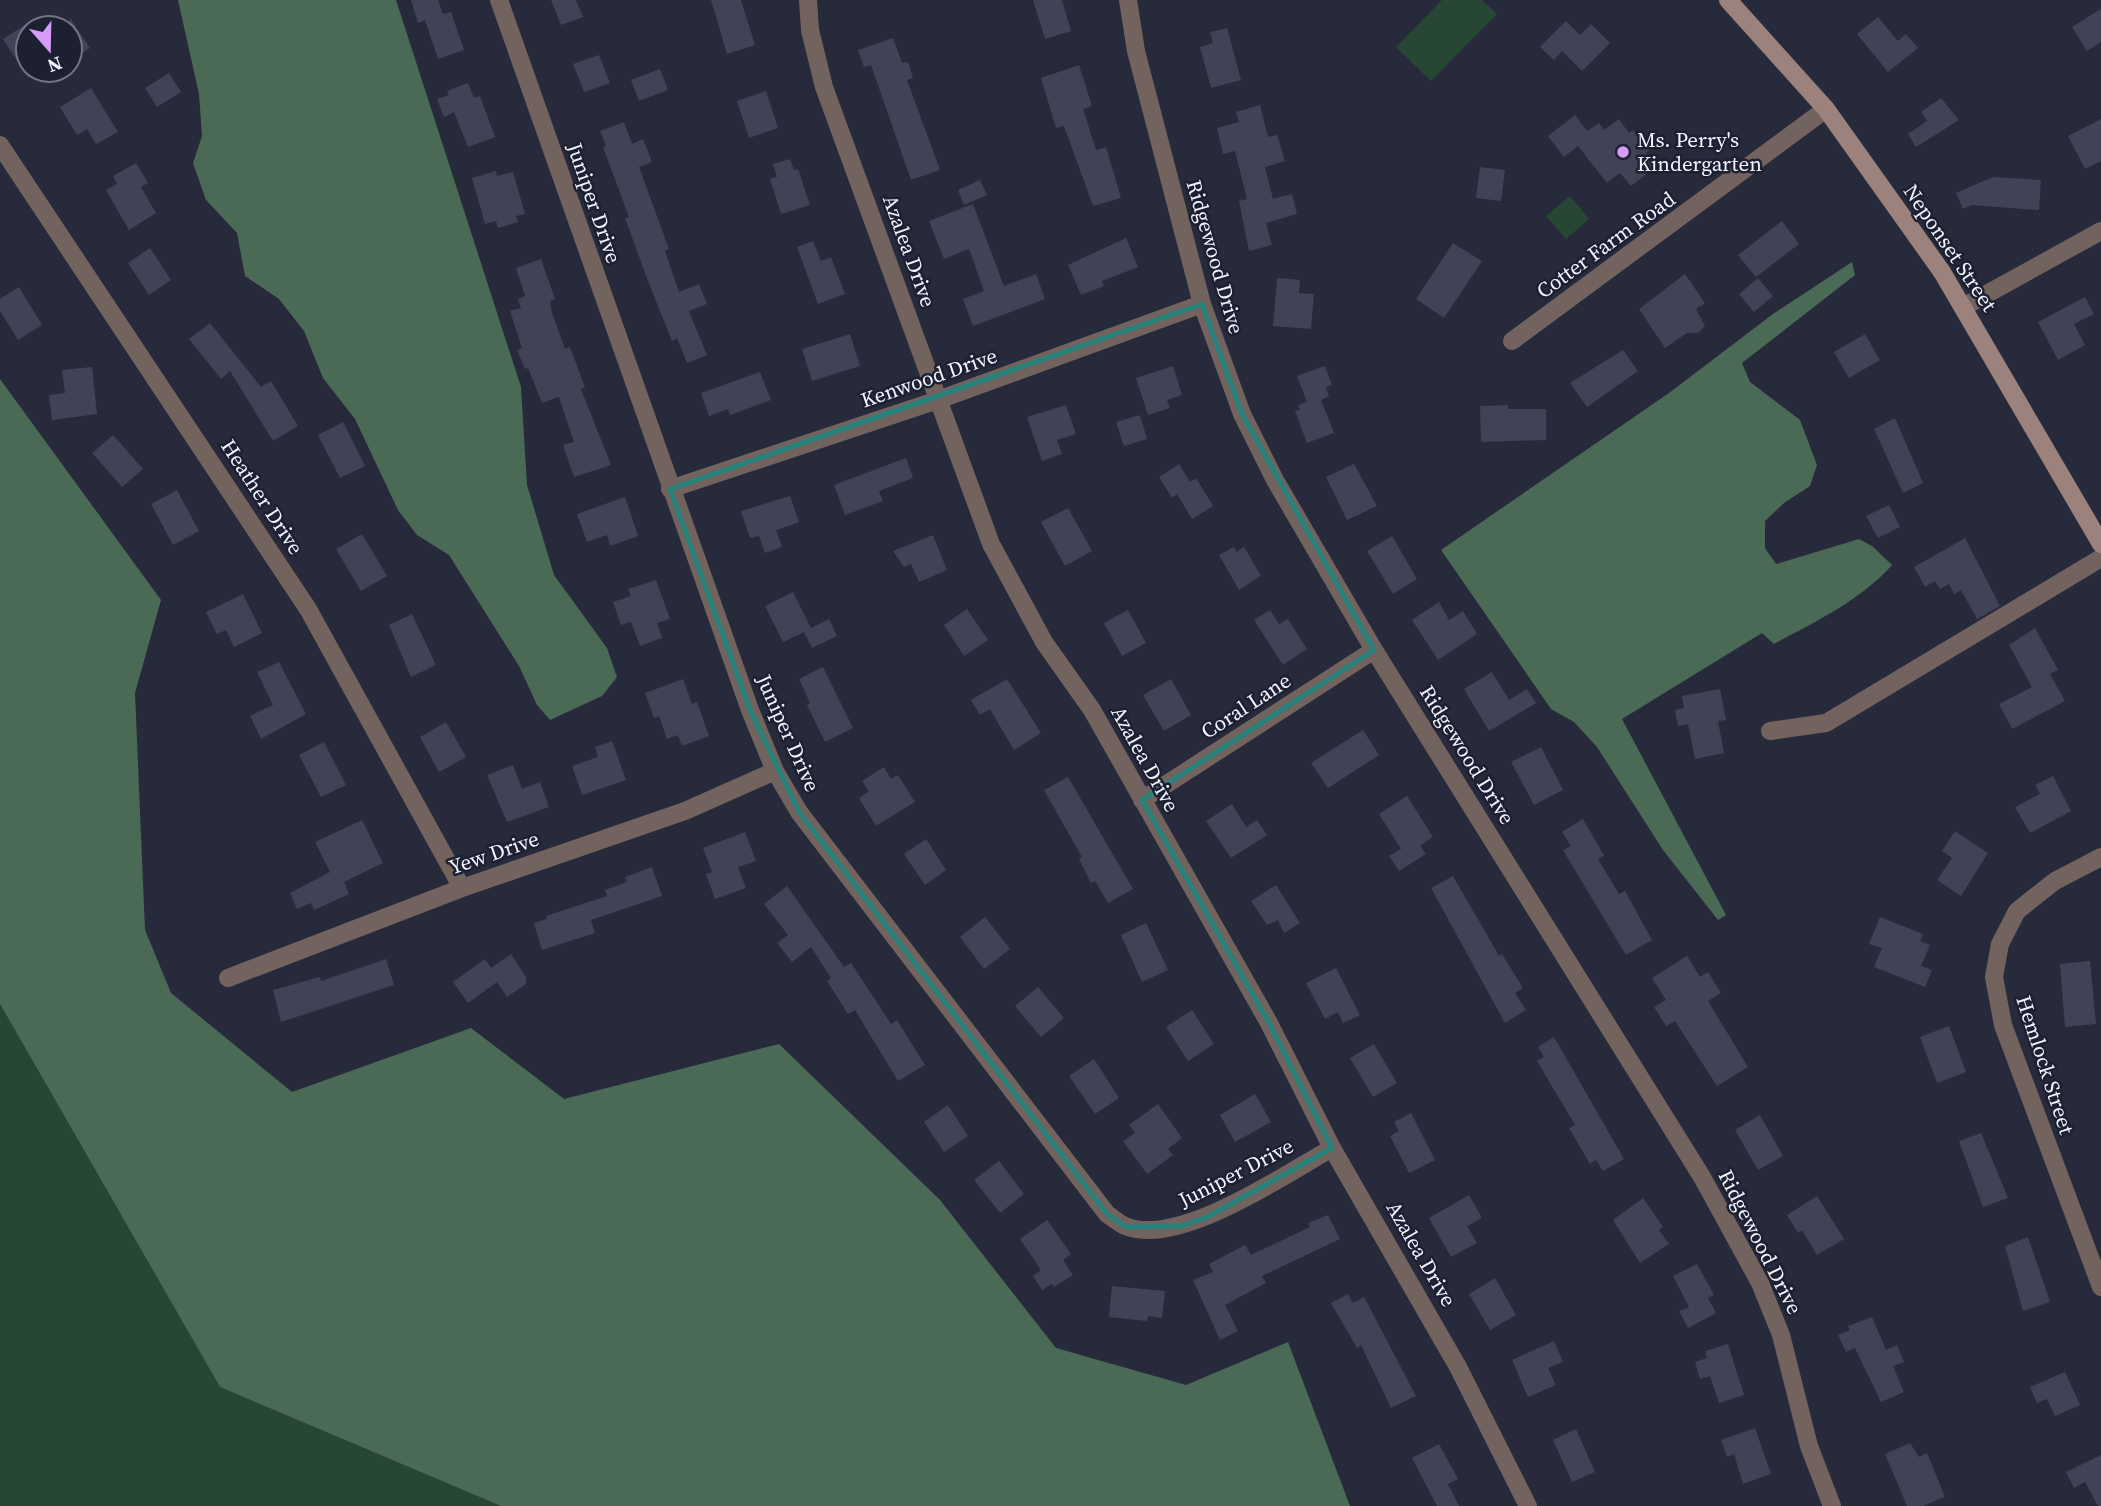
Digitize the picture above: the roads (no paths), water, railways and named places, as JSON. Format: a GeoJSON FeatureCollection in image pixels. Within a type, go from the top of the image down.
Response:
{"type":"FeatureCollection","features":[{"type":"Feature","properties":{"kind":"main road","name":"Neponset Street"},"geometry":{"type":"LineString","coordinates":[[1728,0],[1826,109],[1965,306],[2101,544]]}},
{"type":"Feature","properties":{"kind":"street","name":"Juniper Drive"},"geometry":{"type":"LineString","coordinates":[[499,0],[670,489],[775,771],[799,813],[1107,1214],[1126,1227],[1151,1230],[1181,1226],[1207,1217],[1332,1148]]}},
{"type":"Feature","properties":{"kind":"street","name":"Azalea Drive"},"geometry":{"type":"LineString","coordinates":[[808,0],[810,30],[824,87],[991,544],[1044,642],[1092,710],[1269,1023],[1332,1148],[1458,1367],[1528,1506]]}},
{"type":"Feature","properties":{"kind":"street","name":"Ridgewood Drive"},"geometry":{"type":"LineString","coordinates":[[1128,0],[1136,51],[1202,304],[1242,414],[1275,480],[1374,650],[1702,1177],[1760,1283],[1781,1335],[1809,1446],[1832,1506]]}},
{"type":"Feature","properties":{"kind":"street","name":"Cotter Farm Road"},"geometry":{"type":"LineString","coordinates":[[1512,341],[1826,109]]}},
{"type":"Feature","properties":{"kind":"street","name":"Heather Drive"},"geometry":{"type":"LineString","coordinates":[[0,145],[308,610],[462,888]]}},
{"type":"Feature","properties":{"kind":"street"},"geometry":{"type":"LineString","coordinates":[[1965,306],[2101,231]]}},
{"type":"Feature","properties":{"kind":"street","name":"Kenwood Drive"},"geometry":{"type":"LineString","coordinates":[[670,489],[938,400],[1202,304]]}},
{"type":"Feature","properties":{"kind":"street"},"geometry":{"type":"LineString","coordinates":[[1770,731],[1826,723],[2101,558]]}},
{"type":"Feature","properties":{"kind":"street","name":"Coral Lane"},"geometry":{"type":"LineString","coordinates":[[1142,800],[1374,650]]}},
{"type":"Feature","properties":{"kind":"street","name":"Yew Drive"},"geometry":{"type":"LineString","coordinates":[[228,978],[462,888],[685,811],[775,771]]}},
{"type":"Feature","properties":{"kind":"street","name":"Hemlock Street"},"geometry":{"type":"LineString","coordinates":[[2101,857],[2055,881],[2017,911],[2000,944],[1994,977],[2003,1025],[2101,1287]]}},
{"type":"Feature","properties":{"kind":"place","name":"Ms. Perry's Kindergarten"},"geometry":{"type":"Point","coordinates":[1623,152]}}]}
